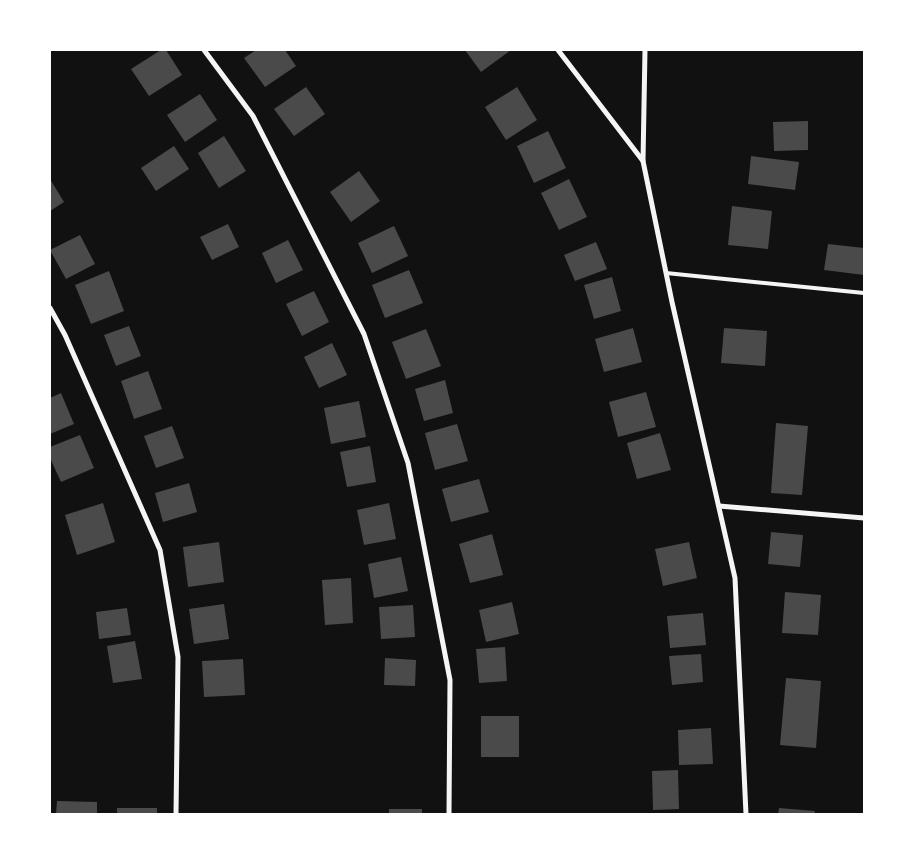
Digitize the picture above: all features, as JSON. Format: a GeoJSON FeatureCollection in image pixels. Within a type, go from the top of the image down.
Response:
{"type":"FeatureCollection","features":[{"type":"Feature","properties":{"kind":"street"},"geometry":{"type":"LineString","coordinates":[[204,50],[253,116],[364,334],[408,463],[450,680],[449,814]]}},
{"type":"Feature","properties":{"kind":"street"},"geometry":{"type":"LineString","coordinates":[[558,50],[643,161]]}},
{"type":"Feature","properties":{"kind":"street"},"geometry":{"type":"LineString","coordinates":[[645,50],[643,161],[666,273],[735,578],[746,814]]}},
{"type":"Feature","properties":{"kind":"street"},"geometry":{"type":"LineString","coordinates":[[50,308],[65,335],[160,550],[178,657],[176,814]]}},
{"type":"Feature","properties":{"kind":"street"},"geometry":{"type":"LineString","coordinates":[[718,506],[864,518]]}},
{"type":"Feature","properties":{"kind":"lane"},"geometry":{"type":"LineString","coordinates":[[666,273],[864,293]]}},
{"type":"Feature","properties":{"kind":"building"},"geometry":{"type":"Polygon","coordinates":[[[161,50],[166,50],[182,75],[149,96],[131,69],[161,50]]]}},
{"type":"Feature","properties":{"kind":"building"},"geometry":{"type":"Polygon","coordinates":[[[256,50],[285,50],[296,66],[265,87],[244,58],[256,50]]]}},
{"type":"Feature","properties":{"kind":"building"},"geometry":{"type":"Polygon","coordinates":[[[465,50],[511,50],[481,72],[465,50]]]}},
{"type":"Feature","properties":{"kind":"building"},"geometry":{"type":"Polygon","coordinates":[[[306,87],[325,114],[294,136],[274,109],[306,87]]]}},
{"type":"Feature","properties":{"kind":"building"},"geometry":{"type":"Polygon","coordinates":[[[517,87],[537,120],[506,140],[485,107],[517,87]]]}},
{"type":"Feature","properties":{"kind":"building"},"geometry":{"type":"Polygon","coordinates":[[[200,94],[217,120],[185,142],[167,115],[200,94]]]}},
{"type":"Feature","properties":{"kind":"building"},"geometry":{"type":"Polygon","coordinates":[[[808,121],[808,150],[774,151],[773,122],[808,121]]]}},
{"type":"Feature","properties":{"kind":"building"},"geometry":{"type":"Polygon","coordinates":[[[548,131],[566,168],[534,183],[517,146],[548,131]]]}},
{"type":"Feature","properties":{"kind":"building"},"geometry":{"type":"Polygon","coordinates":[[[224,136],[246,171],[219,188],[198,153],[224,136]]]}},
{"type":"Feature","properties":{"kind":"building"},"geometry":{"type":"Polygon","coordinates":[[[174,146],[189,169],[156,191],[141,168],[174,146]]]}},
{"type":"Feature","properties":{"kind":"building"},"geometry":{"type":"Polygon","coordinates":[[[751,156],[799,162],[795,190],[748,184],[751,156]]]}},
{"type":"Feature","properties":{"kind":"building"},"geometry":{"type":"Polygon","coordinates":[[[359,171],[380,201],[351,222],[330,192],[359,171]]]}},
{"type":"Feature","properties":{"kind":"building"},"geometry":{"type":"Polygon","coordinates":[[[50,179],[64,202],[50,211],[50,179]]]}},
{"type":"Feature","properties":{"kind":"building"},"geometry":{"type":"Polygon","coordinates":[[[569,179],[587,217],[559,230],[541,193],[569,179]]]}},
{"type":"Feature","properties":{"kind":"building"},"geometry":{"type":"Polygon","coordinates":[[[732,206],[772,211],[768,249],[728,245],[732,206]]]}},
{"type":"Feature","properties":{"kind":"building"},"geometry":{"type":"Polygon","coordinates":[[[228,224],[239,247],[212,260],[200,237],[228,224]]]}},
{"type":"Feature","properties":{"kind":"building"},"geometry":{"type":"Polygon","coordinates":[[[394,226],[408,256],[372,273],[358,243],[394,226]]]}},
{"type":"Feature","properties":{"kind":"building"},"geometry":{"type":"Polygon","coordinates":[[[80,235],[95,264],[66,279],[50,250],[80,235]]]}},
{"type":"Feature","properties":{"kind":"building"},"geometry":{"type":"Polygon","coordinates":[[[288,240],[303,270],[276,283],[262,253],[288,240]]]}},
{"type":"Feature","properties":{"kind":"building"},"geometry":{"type":"Polygon","coordinates":[[[596,242],[607,269],[575,281],[564,255],[596,242]]]}},
{"type":"Feature","properties":{"kind":"building"},"geometry":{"type":"Polygon","coordinates":[[[828,244],[864,248],[864,275],[824,270],[828,244]]]}},
{"type":"Feature","properties":{"kind":"building"},"geometry":{"type":"Polygon","coordinates":[[[409,270],[423,303],[385,318],[372,285],[409,270]]]}},
{"type":"Feature","properties":{"kind":"building"},"geometry":{"type":"Polygon","coordinates":[[[109,271],[124,311],[91,324],[75,285],[109,271]]]}},
{"type":"Feature","properties":{"kind":"building"},"geometry":{"type":"Polygon","coordinates":[[[612,277],[621,311],[594,319],[584,285],[612,277]]]}},
{"type":"Feature","properties":{"kind":"building"},"geometry":{"type":"Polygon","coordinates":[[[314,291],[329,322],[302,336],[286,304],[314,291]]]}},
{"type":"Feature","properties":{"kind":"building"},"geometry":{"type":"Polygon","coordinates":[[[129,326],[141,356],[116,366],[104,335],[129,326]]]}},
{"type":"Feature","properties":{"kind":"building"},"geometry":{"type":"Polygon","coordinates":[[[633,328],[642,362],[604,372],[595,339],[633,328]]]}},
{"type":"Feature","properties":{"kind":"building"},"geometry":{"type":"Polygon","coordinates":[[[724,328],[767,331],[765,366],[721,363],[724,328]]]}},
{"type":"Feature","properties":{"kind":"building"},"geometry":{"type":"Polygon","coordinates":[[[426,329],[441,366],[406,379],[392,342],[426,329]]]}},
{"type":"Feature","properties":{"kind":"building"},"geometry":{"type":"Polygon","coordinates":[[[332,343],[347,375],[319,388],[304,357],[332,343]]]}},
{"type":"Feature","properties":{"kind":"building"},"geometry":{"type":"Polygon","coordinates":[[[148,371],[162,409],[134,419],[121,381],[148,371]]]}},
{"type":"Feature","properties":{"kind":"building"},"geometry":{"type":"Polygon","coordinates":[[[445,380],[453,413],[424,421],[415,389],[445,380]]]}},
{"type":"Feature","properties":{"kind":"building"},"geometry":{"type":"Polygon","coordinates":[[[646,392],[656,427],[618,437],[609,402],[646,392]]]}},
{"type":"Feature","properties":{"kind":"building"},"geometry":{"type":"Polygon","coordinates":[[[61,393],[74,424],[50,434],[50,398],[61,393]]]}},
{"type":"Feature","properties":{"kind":"building"},"geometry":{"type":"Polygon","coordinates":[[[359,401],[366,437],[331,444],[324,408],[359,401]]]}},
{"type":"Feature","properties":{"kind":"building"},"geometry":{"type":"Polygon","coordinates":[[[776,423],[808,426],[802,495],[771,493],[776,423]]]}},
{"type":"Feature","properties":{"kind":"building"},"geometry":{"type":"Polygon","coordinates":[[[457,424],[468,461],[435,470],[425,433],[457,424]]]}},
{"type":"Feature","properties":{"kind":"building"},"geometry":{"type":"Polygon","coordinates":[[[172,426],[184,458],[156,468],[144,436],[172,426]]]}},
{"type":"Feature","properties":{"kind":"building"},"geometry":{"type":"Polygon","coordinates":[[[660,433],[671,470],[637,479],[627,443],[660,433]]]}},
{"type":"Feature","properties":{"kind":"building"},"geometry":{"type":"Polygon","coordinates":[[[80,435],[94,468],[61,482],[50,458],[50,447],[80,435]]]}},
{"type":"Feature","properties":{"kind":"building"},"geometry":{"type":"Polygon","coordinates":[[[370,446],[376,482],[347,487],[340,452],[370,446]]]}},
{"type":"Feature","properties":{"kind":"building"},"geometry":{"type":"Polygon","coordinates":[[[479,479],[489,512],[451,522],[442,489],[479,479]]]}},
{"type":"Feature","properties":{"kind":"building"},"geometry":{"type":"Polygon","coordinates":[[[189,483],[197,512],[163,522],[155,493],[189,483]]]}},
{"type":"Feature","properties":{"kind":"building"},"geometry":{"type":"Polygon","coordinates":[[[103,503],[115,542],[77,555],[65,515],[103,503]]]}},
{"type":"Feature","properties":{"kind":"building"},"geometry":{"type":"Polygon","coordinates":[[[389,503],[396,539],[364,545],[357,510],[389,503]]]}},
{"type":"Feature","properties":{"kind":"building"},"geometry":{"type":"Polygon","coordinates":[[[771,532],[803,535],[800,567],[768,564],[771,532]]]}},
{"type":"Feature","properties":{"kind":"building"},"geometry":{"type":"Polygon","coordinates":[[[492,534],[503,575],[470,583],[459,544],[492,534]]]}},
{"type":"Feature","properties":{"kind":"building"},"geometry":{"type":"Polygon","coordinates":[[[219,542],[224,582],[188,587],[183,547],[219,542]]]}},
{"type":"Feature","properties":{"kind":"building"},"geometry":{"type":"Polygon","coordinates":[[[689,542],[697,578],[663,586],[655,549],[689,542]]]}},
{"type":"Feature","properties":{"kind":"building"},"geometry":{"type":"Polygon","coordinates":[[[401,557],[408,591],[374,598],[368,564],[401,557]]]}},
{"type":"Feature","properties":{"kind":"building"},"geometry":{"type":"Polygon","coordinates":[[[351,578],[353,623],[325,625],[322,580],[351,578]]]}},
{"type":"Feature","properties":{"kind":"building"},"geometry":{"type":"Polygon","coordinates":[[[785,592],[821,595],[818,635],[782,633],[785,592]]]}},
{"type":"Feature","properties":{"kind":"building"},"geometry":{"type":"Polygon","coordinates":[[[512,602],[519,634],[486,642],[479,610],[512,602]]]}},
{"type":"Feature","properties":{"kind":"building"},"geometry":{"type":"Polygon","coordinates":[[[224,604],[229,639],[194,644],[189,609],[224,604]]]}},
{"type":"Feature","properties":{"kind":"building"},"geometry":{"type":"Polygon","coordinates":[[[413,605],[415,637],[381,639],[379,607],[413,605]]]}},
{"type":"Feature","properties":{"kind":"building"},"geometry":{"type":"Polygon","coordinates":[[[127,608],[131,635],[99,639],[96,612],[127,608]]]}},
{"type":"Feature","properties":{"kind":"building"},"geometry":{"type":"Polygon","coordinates":[[[703,613],[706,645],[670,648],[667,616],[703,613]]]}},
{"type":"Feature","properties":{"kind":"building"},"geometry":{"type":"Polygon","coordinates":[[[135,641],[142,679],[113,683],[107,646],[135,641]]]}},
{"type":"Feature","properties":{"kind":"building"},"geometry":{"type":"Polygon","coordinates":[[[505,647],[507,681],[479,683],[476,649],[505,647]]]}},
{"type":"Feature","properties":{"kind":"building"},"geometry":{"type":"Polygon","coordinates":[[[701,654],[703,682],[672,685],[669,656],[701,654]]]}},
{"type":"Feature","properties":{"kind":"building"},"geometry":{"type":"Polygon","coordinates":[[[385,658],[416,660],[415,686],[384,685],[385,658]]]}},
{"type":"Feature","properties":{"kind":"building"},"geometry":{"type":"Polygon","coordinates":[[[243,659],[245,695],[204,697],[202,661],[243,659]]]}},
{"type":"Feature","properties":{"kind":"building"},"geometry":{"type":"Polygon","coordinates":[[[786,678],[821,681],[816,748],[780,745],[786,678]]]}},
{"type":"Feature","properties":{"kind":"building"},"geometry":{"type":"Polygon","coordinates":[[[481,716],[519,716],[519,757],[481,757],[481,716]]]}},
{"type":"Feature","properties":{"kind":"building"},"geometry":{"type":"Polygon","coordinates":[[[711,728],[713,764],[679,765],[678,730],[711,728]]]}},
{"type":"Feature","properties":{"kind":"building"},"geometry":{"type":"Polygon","coordinates":[[[678,770],[679,809],[653,810],[652,771],[678,770]]]}},
{"type":"Feature","properties":{"kind":"building"},"geometry":{"type":"Polygon","coordinates":[[[57,801],[97,802],[97,814],[56,814],[57,801]]]}},
{"type":"Feature","properties":{"kind":"building"},"geometry":{"type":"Polygon","coordinates":[[[117,808],[157,808],[157,814],[117,814],[117,808]]]}},
{"type":"Feature","properties":{"kind":"building"},"geometry":{"type":"Polygon","coordinates":[[[779,808],[815,811],[814,814],[778,814],[779,808]]]}},
{"type":"Feature","properties":{"kind":"building"},"geometry":{"type":"Polygon","coordinates":[[[389,809],[422,809],[422,814],[389,814],[389,809]]]}}]}
